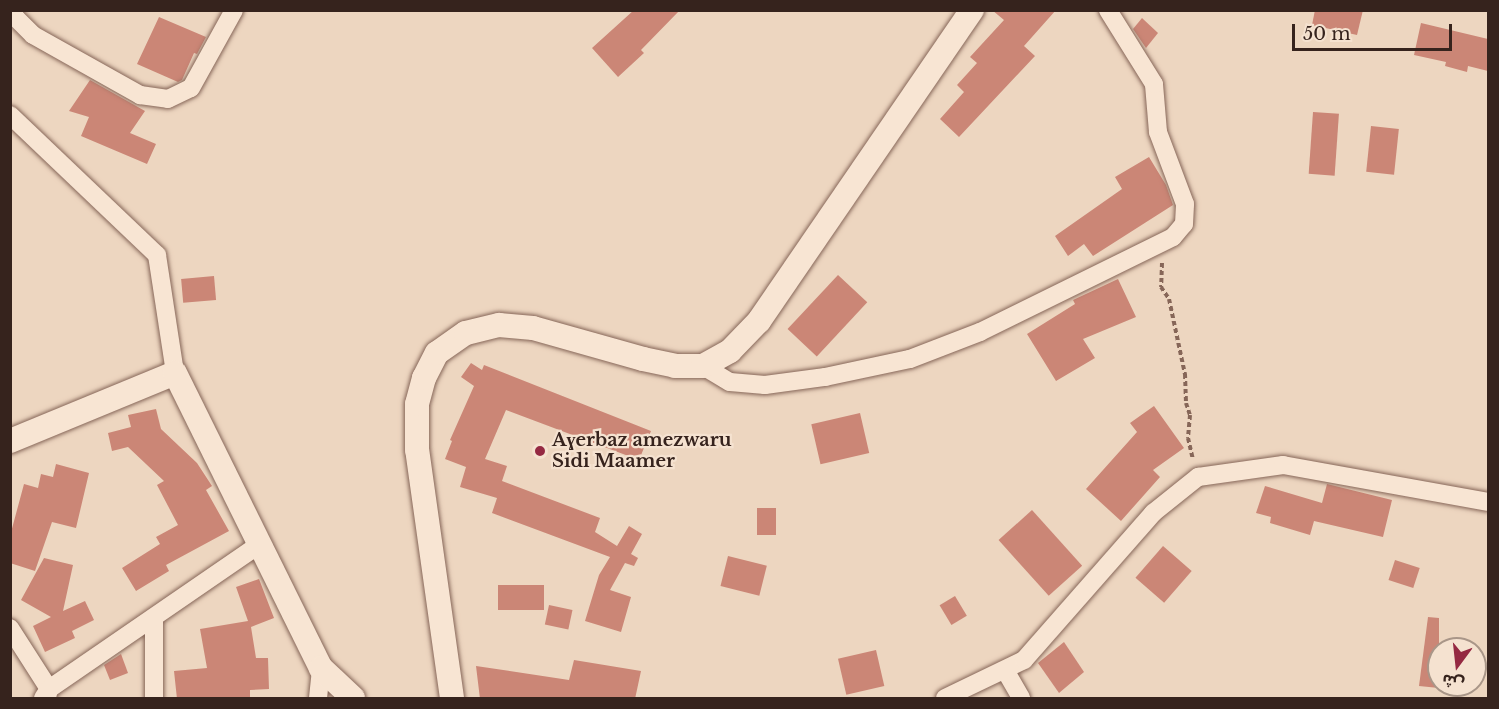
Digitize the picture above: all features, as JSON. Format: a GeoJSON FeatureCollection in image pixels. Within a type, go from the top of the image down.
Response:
{"type":"FeatureCollection","features":[{"type":"Feature","properties":{"kind":"main road"},"geometry":{"type":"LineString","coordinates":[[452,699],[417,450],[417,404],[424,378],[437,353],[466,333],[500,325],[533,328],[675,366],[703,366],[730,351],[759,321],[972,10]]}},
{"type":"Feature","properties":{"kind":"main road"},"geometry":{"type":"LineString","coordinates":[[10,441],[175,373],[321,668],[352,699]]}},
{"type":"Feature","properties":{"kind":"street"},"geometry":{"type":"LineString","coordinates":[[13,10],[15,17],[33,35],[140,95],[168,99],[191,88],[234,10]]}},
{"type":"Feature","properties":{"kind":"street"},"geometry":{"type":"LineString","coordinates":[[703,366],[730,382],[765,385],[835,375],[910,359],[980,332],[1173,237],[1184,224],[1185,204],[1158,132],[1154,84],[1108,10]]}},
{"type":"Feature","properties":{"kind":"street"},"geometry":{"type":"LineString","coordinates":[[10,115],[157,255],[175,373]]}},
{"type":"Feature","properties":{"kind":"street"},"geometry":{"type":"LineString","coordinates":[[945,699],[1024,660],[1153,513],[1198,477],[1282,465],[1488,502]]}},
{"type":"Feature","properties":{"kind":"street"},"geometry":{"type":"LineString","coordinates":[[10,628],[46,695],[260,544]]}},
{"type":"Feature","properties":{"kind":"street"},"geometry":{"type":"LineString","coordinates":[[154,619],[154,699]]}},
{"type":"Feature","properties":{"kind":"street"},"geometry":{"type":"LineString","coordinates":[[318,699],[321,668]]}},
{"type":"Feature","properties":{"kind":"street"},"geometry":{"type":"LineString","coordinates":[[1005,670],[1021,699]]}},
{"type":"Feature","properties":{"kind":"path"},"geometry":{"type":"LineString","coordinates":[[1161,244],[1161,287],[1169,299],[1185,374],[1186,403],[1190,415],[1188,438],[1198,477]]}},
{"type":"Feature","properties":{"kind":"building"},"geometry":{"type":"Polygon","coordinates":[[[634,10],[680,10],[641,50],[644,53],[618,77],[592,48],[634,10]]]}},
{"type":"Feature","properties":{"kind":"building"},"geometry":{"type":"Polygon","coordinates":[[[992,10],[1056,10],[1024,46],[1035,56],[959,137],[940,119],[964,92],[957,85],[977,63],[970,57],[1004,20],[992,10]]]}},
{"type":"Feature","properties":{"kind":"building"},"geometry":{"type":"Polygon","coordinates":[[[1315,10],[1363,10],[1357,35],[1312,25],[1315,10]]]}},
{"type":"Feature","properties":{"kind":"building"},"geometry":{"type":"Polygon","coordinates":[[[159,17],[206,37],[197,54],[194,53],[182,80],[178,82],[137,64],[159,17]]]}},
{"type":"Feature","properties":{"kind":"building"},"geometry":{"type":"Polygon","coordinates":[[[1142,18],[1158,33],[1146,48],[1133,29],[1142,18]]]}},
{"type":"Feature","properties":{"kind":"building"},"geometry":{"type":"Polygon","coordinates":[[[1421,23],[1488,39],[1488,71],[1468,66],[1467,72],[1445,66],[1446,62],[1414,55],[1421,23]]]}},
{"type":"Feature","properties":{"kind":"building"},"geometry":{"type":"Polygon","coordinates":[[[90,80],[145,111],[130,133],[156,144],[147,164],[81,136],[89,117],[69,111],[90,80]]]}},
{"type":"Feature","properties":{"kind":"building"},"geometry":{"type":"Polygon","coordinates":[[[1313,112],[1339,114],[1335,176],[1309,174],[1313,112]]]}},
{"type":"Feature","properties":{"kind":"building"},"geometry":{"type":"Polygon","coordinates":[[[1371,126],[1399,129],[1394,175],[1366,172],[1371,126]]]}},
{"type":"Feature","properties":{"kind":"building"},"geometry":{"type":"Polygon","coordinates":[[[1149,157],[1166,185],[1173,205],[1093,256],[1084,244],[1068,256],[1055,236],[1122,189],[1115,177],[1149,157]]]}},
{"type":"Feature","properties":{"kind":"building"},"geometry":{"type":"Polygon","coordinates":[[[838,275],[867,302],[817,356],[788,329],[838,275]]]}},
{"type":"Feature","properties":{"kind":"building"},"geometry":{"type":"Polygon","coordinates":[[[214,276],[216,300],[183,303],[181,279],[214,276]]]}},
{"type":"Feature","properties":{"kind":"building"},"geometry":{"type":"Polygon","coordinates":[[[1118,279],[1136,317],[1083,339],[1095,358],[1056,381],[1027,334],[1075,304],[1073,300],[1118,279]]]}},
{"type":"Feature","properties":{"kind":"building"},"geometry":{"type":"Polygon","coordinates":[[[471,363],[482,370],[484,365],[651,431],[639,460],[506,410],[485,459],[507,466],[502,481],[600,518],[595,532],[617,546],[629,526],[642,534],[631,554],[638,558],[634,566],[625,563],[610,590],[631,597],[621,632],[585,621],[599,575],[610,557],[492,513],[497,498],[460,487],[466,467],[445,459],[452,441],[450,440],[474,386],[461,377],[471,363]]]}},
{"type":"Feature","properties":{"kind":"building"},"geometry":{"type":"Polygon","coordinates":[[[1154,406],[1184,448],[1153,470],[1160,477],[1121,521],[1086,489],[1137,432],[1130,423],[1154,406]]]}},
{"type":"Feature","properties":{"kind":"building"},"geometry":{"type":"Polygon","coordinates":[[[156,409],[161,429],[197,463],[212,486],[206,490],[229,531],[166,565],[169,571],[136,591],[122,568],[160,544],[156,537],[178,525],[157,485],[164,481],[128,447],[112,451],[108,433],[131,427],[128,415],[156,409]]]}},
{"type":"Feature","properties":{"kind":"building"},"geometry":{"type":"Polygon","coordinates":[[[860,413],[869,453],[821,464],[811,424],[860,413]]]}},
{"type":"Feature","properties":{"kind":"building"},"geometry":{"type":"Polygon","coordinates":[[[56,464],[89,473],[76,528],[52,522],[35,571],[10,563],[10,536],[24,484],[38,488],[41,474],[53,477],[56,464]]]}},
{"type":"Feature","properties":{"kind":"building"},"geometry":{"type":"Polygon","coordinates":[[[1327,484],[1392,500],[1383,537],[1314,521],[1310,535],[1270,523],[1271,517],[1256,513],[1265,486],[1322,503],[1327,484]]]}},
{"type":"Feature","properties":{"kind":"building"},"geometry":{"type":"Polygon","coordinates":[[[757,508],[776,508],[776,535],[757,535],[757,508]]]}},
{"type":"Feature","properties":{"kind":"building"},"geometry":{"type":"Polygon","coordinates":[[[1032,510],[1082,566],[1049,596],[999,540],[1032,510]]]}},
{"type":"Feature","properties":{"kind":"building"},"geometry":{"type":"Polygon","coordinates":[[[1163,546],[1192,571],[1164,603],[1135,578],[1163,546]]]}},
{"type":"Feature","properties":{"kind":"building"},"geometry":{"type":"Polygon","coordinates":[[[728,556],[767,566],[759,596],[721,586],[728,556]]]}},
{"type":"Feature","properties":{"kind":"building"},"geometry":{"type":"Polygon","coordinates":[[[44,558],[73,565],[63,611],[85,601],[94,620],[72,631],[75,638],[45,652],[33,626],[51,617],[21,600],[44,558]]]}},
{"type":"Feature","properties":{"kind":"building"},"geometry":{"type":"Polygon","coordinates":[[[1395,560],[1420,568],[1413,588],[1389,580],[1395,560]]]}},
{"type":"Feature","properties":{"kind":"building"},"geometry":{"type":"Polygon","coordinates":[[[259,579],[274,618],[251,627],[256,658],[268,658],[269,689],[250,690],[250,699],[177,699],[174,671],[207,668],[200,629],[248,621],[236,587],[259,579]]]}},
{"type":"Feature","properties":{"kind":"building"},"geometry":{"type":"Polygon","coordinates":[[[498,585],[544,585],[544,610],[498,610],[498,585]]]}},
{"type":"Feature","properties":{"kind":"building"},"geometry":{"type":"Polygon","coordinates":[[[955,596],[967,616],[951,625],[940,605],[955,596]]]}},
{"type":"Feature","properties":{"kind":"building"},"geometry":{"type":"Polygon","coordinates":[[[549,605],[572,610],[568,630],[545,625],[549,605]]]}},
{"type":"Feature","properties":{"kind":"building"},"geometry":{"type":"Polygon","coordinates":[[[1428,617],[1439,618],[1439,637],[1427,637],[1427,687],[1419,686],[1428,617]]]}},
{"type":"Feature","properties":{"kind":"building"},"geometry":{"type":"Polygon","coordinates":[[[1064,642],[1084,672],[1059,693],[1038,663],[1064,642]]]}},
{"type":"Feature","properties":{"kind":"building"},"geometry":{"type":"Polygon","coordinates":[[[876,650],[884,686],[846,695],[838,659],[876,650]]]}},
{"type":"Feature","properties":{"kind":"building"},"geometry":{"type":"Polygon","coordinates":[[[121,654],[128,673],[110,680],[104,665],[121,654]]]}},
{"type":"Feature","properties":{"kind":"building"},"geometry":{"type":"Polygon","coordinates":[[[574,660],[641,671],[635,699],[480,699],[476,666],[569,680],[574,660]]]}},
{"type":"Feature","properties":{"kind":"place","name":"Aɣerbaz amezwaru Sidi Maamer"},"geometry":{"type":"Point","coordinates":[540,451]}}]}
